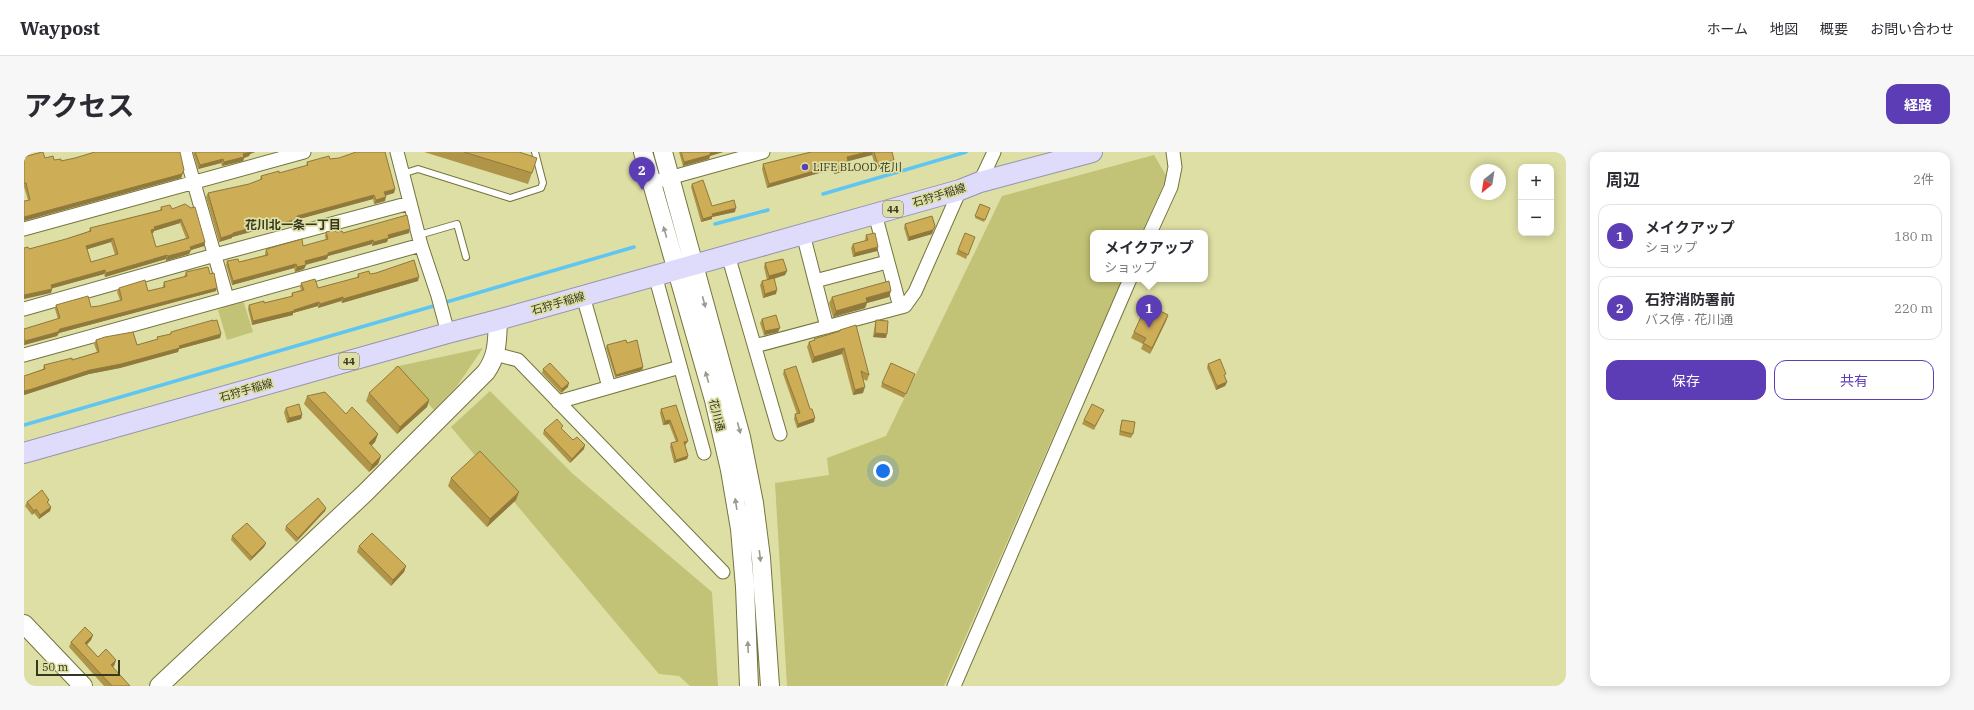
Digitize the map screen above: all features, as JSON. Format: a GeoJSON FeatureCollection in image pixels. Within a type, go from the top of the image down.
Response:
{"type":"FeatureCollection","features":[{"type":"Feature","properties":{"kind":"main road","name":"石狩手稲線"},"geometry":{"type":"LineString","coordinates":[[24,454],[448,333],[960,190],[980,182],[1092,152]]}},
{"type":"Feature","properties":{"kind":"street"},"geometry":{"type":"LineString","coordinates":[[185,152],[227,298]]}},
{"type":"Feature","properties":{"kind":"street"},"geometry":{"type":"LineString","coordinates":[[24,229],[304,152]]}},
{"type":"Feature","properties":{"kind":"street"},"geometry":{"type":"LineString","coordinates":[[397,152],[420,240],[443,312],[448,333]]}},
{"type":"Feature","properties":{"kind":"street","name":"花川通"},"geometry":{"type":"LineString","coordinates":[[643,152],[651,184],[684,267],[741,437],[754,503],[761,558],[770,686]]}},
{"type":"Feature","properties":{"kind":"street","name":"花川通"},"geometry":{"type":"LineString","coordinates":[[663,152],[670,179],[684,267],[730,470],[740,529],[745,587],[750,686]]}},
{"type":"Feature","properties":{"kind":"street"},"geometry":{"type":"LineString","coordinates":[[651,184],[763,152]]}},
{"type":"Feature","properties":{"kind":"street"},"geometry":{"type":"LineString","coordinates":[[980,182],[994,152]]}},
{"type":"Feature","properties":{"kind":"street"},"geometry":{"type":"LineString","coordinates":[[1151,230],[1171,187],[1175,168],[1173,152]]}},
{"type":"Feature","properties":{"kind":"street"},"geometry":{"type":"LineString","coordinates":[[755,346],[905,306],[915,292],[960,190]]}},
{"type":"Feature","properties":{"kind":"street"},"geometry":{"type":"LineString","coordinates":[[24,309],[215,255],[410,203]]}},
{"type":"Feature","properties":{"kind":"street"},"geometry":{"type":"LineString","coordinates":[[875,214],[900,307]]}},
{"type":"Feature","properties":{"kind":"street"},"geometry":{"type":"LineString","coordinates":[[803,234],[827,327]]}},
{"type":"Feature","properties":{"kind":"street"},"geometry":{"type":"LineString","coordinates":[[24,354],[227,298],[420,240]]}},
{"type":"Feature","properties":{"kind":"street"},"geometry":{"type":"LineString","coordinates":[[728,255],[780,434]]}},
{"type":"Feature","properties":{"kind":"street"},"geometry":{"type":"LineString","coordinates":[[815,281],[887,262]]}},
{"type":"Feature","properties":{"kind":"street"},"geometry":{"type":"LineString","coordinates":[[655,275],[704,453]]}},
{"type":"Feature","properties":{"kind":"street"},"geometry":{"type":"LineString","coordinates":[[954,686],[1129,282]]}},
{"type":"Feature","properties":{"kind":"street"},"geometry":{"type":"LineString","coordinates":[[583,296],[609,387]]}},
{"type":"Feature","properties":{"kind":"street"},"geometry":{"type":"LineString","coordinates":[[160,686],[365,493],[486,372],[494,361],[498,320]]}},
{"type":"Feature","properties":{"kind":"street"},"geometry":{"type":"LineString","coordinates":[[495,354],[518,360],[723,572]]}},
{"type":"Feature","properties":{"kind":"street"},"geometry":{"type":"LineString","coordinates":[[558,402],[680,367]]}},
{"type":"Feature","properties":{"kind":"street"},"geometry":{"type":"LineString","coordinates":[[24,624],[83,686]]}},
{"type":"Feature","properties":{"kind":"lane"},"geometry":{"type":"LineString","coordinates":[[402,174],[418,169],[510,198],[541,188],[544,183],[535,152]]}},
{"type":"Feature","properties":{"kind":"lane"},"geometry":{"type":"LineString","coordinates":[[420,240],[457,224],[466,257]]}},
{"type":"Feature","properties":{"kind":"shaded area"},"geometry":{"type":"Polygon","coordinates":[[[1154,155],[1167,177],[1143,230],[1090,230],[1090,282],[1121,282],[944,686],[787,686],[775,483],[829,475],[827,458],[886,436],[1002,196],[1154,155]]]}},
{"type":"Feature","properties":{"kind":"shaded area"},"geometry":{"type":"Polygon","coordinates":[[[243,300],[253,332],[227,340],[218,310],[223,308],[223,305],[243,300]]]}},
{"type":"Feature","properties":{"kind":"shaded area"},"geometry":{"type":"Polygon","coordinates":[[[483,348],[457,386],[434,410],[394,367],[483,348]]]}},
{"type":"Feature","properties":{"kind":"shaded area"},"geometry":{"type":"Polygon","coordinates":[[[490,391],[573,474],[712,592],[718,686],[690,686],[679,676],[659,674],[451,427],[490,391]]]}},
{"type":"Feature","properties":{"kind":"building"},"geometry":{"type":"Polygon","coordinates":[[[43,152],[45,158],[53,156],[54,160],[61,159],[61,161],[95,152],[180,152],[184,170],[182,174],[24,217],[24,201],[30,200],[26,183],[24,183],[24,157],[43,152]]]}},
{"type":"Feature","properties":{"kind":"building"},"geometry":{"type":"Polygon","coordinates":[[[195,152],[251,152],[243,154],[244,157],[224,162],[223,159],[200,165],[195,152]]]}},
{"type":"Feature","properties":{"kind":"building"},"geometry":{"type":"Polygon","coordinates":[[[356,152],[385,152],[395,189],[384,192],[386,197],[376,200],[374,195],[297,216],[298,219],[270,226],[270,224],[266,224],[233,233],[221,238],[208,193],[249,184],[262,179],[261,176],[308,165],[307,162],[329,156],[330,159],[339,158],[356,152]]]}},
{"type":"Feature","properties":{"kind":"building"},"geometry":{"type":"Polygon","coordinates":[[[464,152],[519,152],[537,158],[532,173],[464,152]]]}},
{"type":"Feature","properties":{"kind":"building"},"geometry":{"type":"Polygon","coordinates":[[[681,152],[713,152],[710,153],[710,155],[684,162],[681,152]]]}},
{"type":"Feature","properties":{"kind":"building"},"geometry":{"type":"Polygon","coordinates":[[[811,152],[867,152],[847,157],[849,166],[836,170],[835,165],[769,184],[763,164],[811,152]]]}},
{"type":"Feature","properties":{"kind":"building"},"geometry":{"type":"Polygon","coordinates":[[[874,152],[892,152],[894,160],[878,165],[874,152]]]}},
{"type":"Feature","properties":{"kind":"building"},"geometry":{"type":"Polygon","coordinates":[[[703,180],[712,206],[734,200],[736,208],[712,214],[713,216],[703,219],[692,184],[703,180]]]}},
{"type":"Feature","properties":{"kind":"building"},"geometry":{"type":"Polygon","coordinates":[[[185,204],[191,208],[195,207],[205,242],[190,247],[191,250],[167,255],[106,273],[105,270],[51,285],[52,289],[24,295],[24,248],[28,247],[29,249],[66,239],[91,231],[90,228],[162,210],[161,207],[170,205],[172,209],[185,204]],[[181,219],[154,227],[155,229],[151,230],[156,247],[189,238],[181,219]],[[113,238],[86,246],[91,262],[118,254],[113,238]]]}},
{"type":"Feature","properties":{"kind":"building"},"geometry":{"type":"Polygon","coordinates":[[[980,204],[990,208],[985,220],[975,216],[980,204]]]}},
{"type":"Feature","properties":{"kind":"building"},"geometry":{"type":"Polygon","coordinates":[[[407,215],[410,229],[388,235],[389,238],[374,242],[373,240],[328,253],[328,255],[305,261],[306,265],[297,267],[296,264],[233,281],[227,261],[238,259],[239,262],[268,255],[266,250],[270,248],[302,239],[303,246],[328,239],[326,232],[335,230],[336,232],[342,231],[343,233],[407,215]]]}},
{"type":"Feature","properties":{"kind":"building"},"geometry":{"type":"Polygon","coordinates":[[[932,216],[935,226],[933,230],[909,237],[905,224],[932,216]]]}},
{"type":"Feature","properties":{"kind":"building"},"geometry":{"type":"Polygon","coordinates":[[[875,233],[878,247],[855,253],[853,244],[868,240],[866,235],[875,233]]]}},
{"type":"Feature","properties":{"kind":"building"},"geometry":{"type":"Polygon","coordinates":[[[965,233],[975,237],[968,255],[958,250],[965,233]]]}},
{"type":"Feature","properties":{"kind":"building"},"geometry":{"type":"Polygon","coordinates":[[[783,259],[787,271],[769,276],[765,263],[783,259]]]}},
{"type":"Feature","properties":{"kind":"building"},"geometry":{"type":"Polygon","coordinates":[[[414,260],[419,277],[343,299],[343,297],[320,304],[319,302],[294,311],[253,321],[249,305],[293,296],[292,293],[304,290],[301,283],[315,279],[318,288],[359,277],[358,274],[369,271],[370,274],[376,273],[414,260]]]}},
{"type":"Feature","properties":{"kind":"building"},"geometry":{"type":"Polygon","coordinates":[[[208,267],[210,274],[214,273],[217,288],[60,329],[58,332],[25,341],[24,339],[24,329],[60,318],[56,305],[88,296],[91,307],[99,306],[122,300],[119,288],[145,280],[148,291],[165,287],[164,282],[187,276],[186,272],[208,267]]]}},
{"type":"Feature","properties":{"kind":"building"},"geometry":{"type":"Polygon","coordinates":[[[774,278],[777,290],[765,294],[762,281],[774,278]]]}},
{"type":"Feature","properties":{"kind":"building"},"geometry":{"type":"Polygon","coordinates":[[[889,281],[891,291],[866,298],[867,302],[836,311],[832,297],[889,281]]]}},
{"type":"Feature","properties":{"kind":"building"},"geometry":{"type":"Polygon","coordinates":[[[1147,304],[1168,315],[1152,348],[1143,343],[1146,338],[1134,332],[1147,304]]]}},
{"type":"Feature","properties":{"kind":"building"},"geometry":{"type":"Polygon","coordinates":[[[776,315],[780,328],[765,331],[762,319],[776,315]]]}},
{"type":"Feature","properties":{"kind":"building"},"geometry":{"type":"Polygon","coordinates":[[[217,320],[221,334],[179,346],[180,348],[121,364],[90,370],[24,391],[24,376],[45,369],[44,365],[72,358],[72,360],[99,352],[96,340],[133,332],[137,345],[158,339],[157,337],[171,334],[171,332],[217,320]]]}},
{"type":"Feature","properties":{"kind":"building"},"geometry":{"type":"Polygon","coordinates":[[[876,320],[888,321],[887,334],[875,333],[876,320]]]}},
{"type":"Feature","properties":{"kind":"building"},"geometry":{"type":"Polygon","coordinates":[[[856,325],[869,375],[861,371],[865,387],[855,390],[844,348],[814,357],[809,342],[856,325]]]}},
{"type":"Feature","properties":{"kind":"building"},"geometry":{"type":"Polygon","coordinates":[[[626,340],[627,343],[637,340],[643,367],[616,375],[607,345],[626,340]]]}},
{"type":"Feature","properties":{"kind":"building"},"geometry":{"type":"Polygon","coordinates":[[[1220,359],[1226,374],[1224,375],[1227,382],[1217,386],[1208,364],[1220,359]]]}},
{"type":"Feature","properties":{"kind":"building"},"geometry":{"type":"Polygon","coordinates":[[[550,363],[569,383],[562,389],[543,369],[550,363]]]}},
{"type":"Feature","properties":{"kind":"building"},"geometry":{"type":"Polygon","coordinates":[[[891,363],[915,374],[906,394],[882,383],[891,363]]]}},
{"type":"Feature","properties":{"kind":"building"},"geometry":{"type":"Polygon","coordinates":[[[398,366],[429,400],[400,427],[369,393],[398,366]]]}},
{"type":"Feature","properties":{"kind":"building"},"geometry":{"type":"Polygon","coordinates":[[[796,366],[810,409],[812,409],[815,418],[798,424],[795,414],[800,413],[784,370],[796,366]]]}},
{"type":"Feature","properties":{"kind":"building"},"geometry":{"type":"Polygon","coordinates":[[[325,392],[346,414],[352,407],[378,434],[369,443],[381,456],[372,465],[307,396],[325,392]]]}},
{"type":"Feature","properties":{"kind":"building"},"geometry":{"type":"Polygon","coordinates":[[[299,404],[302,415],[289,418],[286,408],[299,404]]]}},
{"type":"Feature","properties":{"kind":"building"},"geometry":{"type":"Polygon","coordinates":[[[1092,404],[1104,410],[1095,426],[1084,420],[1092,404]]]}},
{"type":"Feature","properties":{"kind":"building"},"geometry":{"type":"Polygon","coordinates":[[[676,405],[688,441],[684,442],[688,456],[676,460],[671,443],[678,441],[670,420],[665,421],[661,409],[676,405]]]}},
{"type":"Feature","properties":{"kind":"building"},"geometry":{"type":"Polygon","coordinates":[[[557,419],[563,426],[561,428],[573,440],[577,437],[585,445],[572,459],[544,430],[557,419]]]}},
{"type":"Feature","properties":{"kind":"building"},"geometry":{"type":"Polygon","coordinates":[[[1122,420],[1135,422],[1133,434],[1120,431],[1122,420]]]}},
{"type":"Feature","properties":{"kind":"building"},"geometry":{"type":"Polygon","coordinates":[[[480,451],[519,492],[490,519],[451,478],[480,451]]]}},
{"type":"Feature","properties":{"kind":"building"},"geometry":{"type":"Polygon","coordinates":[[[42,490],[49,500],[47,502],[51,507],[40,515],[36,509],[34,511],[27,502],[42,490]]]}},
{"type":"Feature","properties":{"kind":"building"},"geometry":{"type":"Polygon","coordinates":[[[318,498],[326,508],[298,538],[286,526],[318,498]]]}},
{"type":"Feature","properties":{"kind":"building"},"geometry":{"type":"Polygon","coordinates":[[[247,523],[266,543],[252,557],[232,536],[247,523]]]}},
{"type":"Feature","properties":{"kind":"building"},"geometry":{"type":"Polygon","coordinates":[[[372,533],[406,566],[393,580],[359,546],[372,533]]]}},
{"type":"Feature","properties":{"kind":"building"},"geometry":{"type":"Polygon","coordinates":[[[85,627],[93,635],[85,643],[98,657],[106,649],[116,660],[111,665],[130,686],[112,686],[71,642],[85,627]]]}},
{"type":"Feature","properties":{"kind":"waterway"},"geometry":{"type":"LineString","coordinates":[[823,194],[966,152]]}},
{"type":"Feature","properties":{"kind":"waterway"},"geometry":{"type":"LineString","coordinates":[[715,224],[768,210]]}},
{"type":"Feature","properties":{"kind":"waterway"},"geometry":{"type":"LineString","coordinates":[[443,303],[634,247]]}},
{"type":"Feature","properties":{"kind":"waterway"},"geometry":{"type":"LineString","coordinates":[[24,425],[437,305]]}},
{"type":"Feature","properties":{"kind":"place","name":"LIFE BLOOD 花川"},"geometry":{"type":"Point","coordinates":[805,167]}},
{"type":"Feature","properties":{"kind":"place","name":"石狩消防署前"},"geometry":{"type":"Point","coordinates":[642,190]}},
{"type":"Feature","properties":{"kind":"place","name":"メイクアップ"},"geometry":{"type":"Point","coordinates":[1149,328]}},
{"type":"Feature","properties":{"kind":"district","name":"花川北一条一丁目"},"geometry":{"type":"Point","coordinates":[293,225]}}]}
